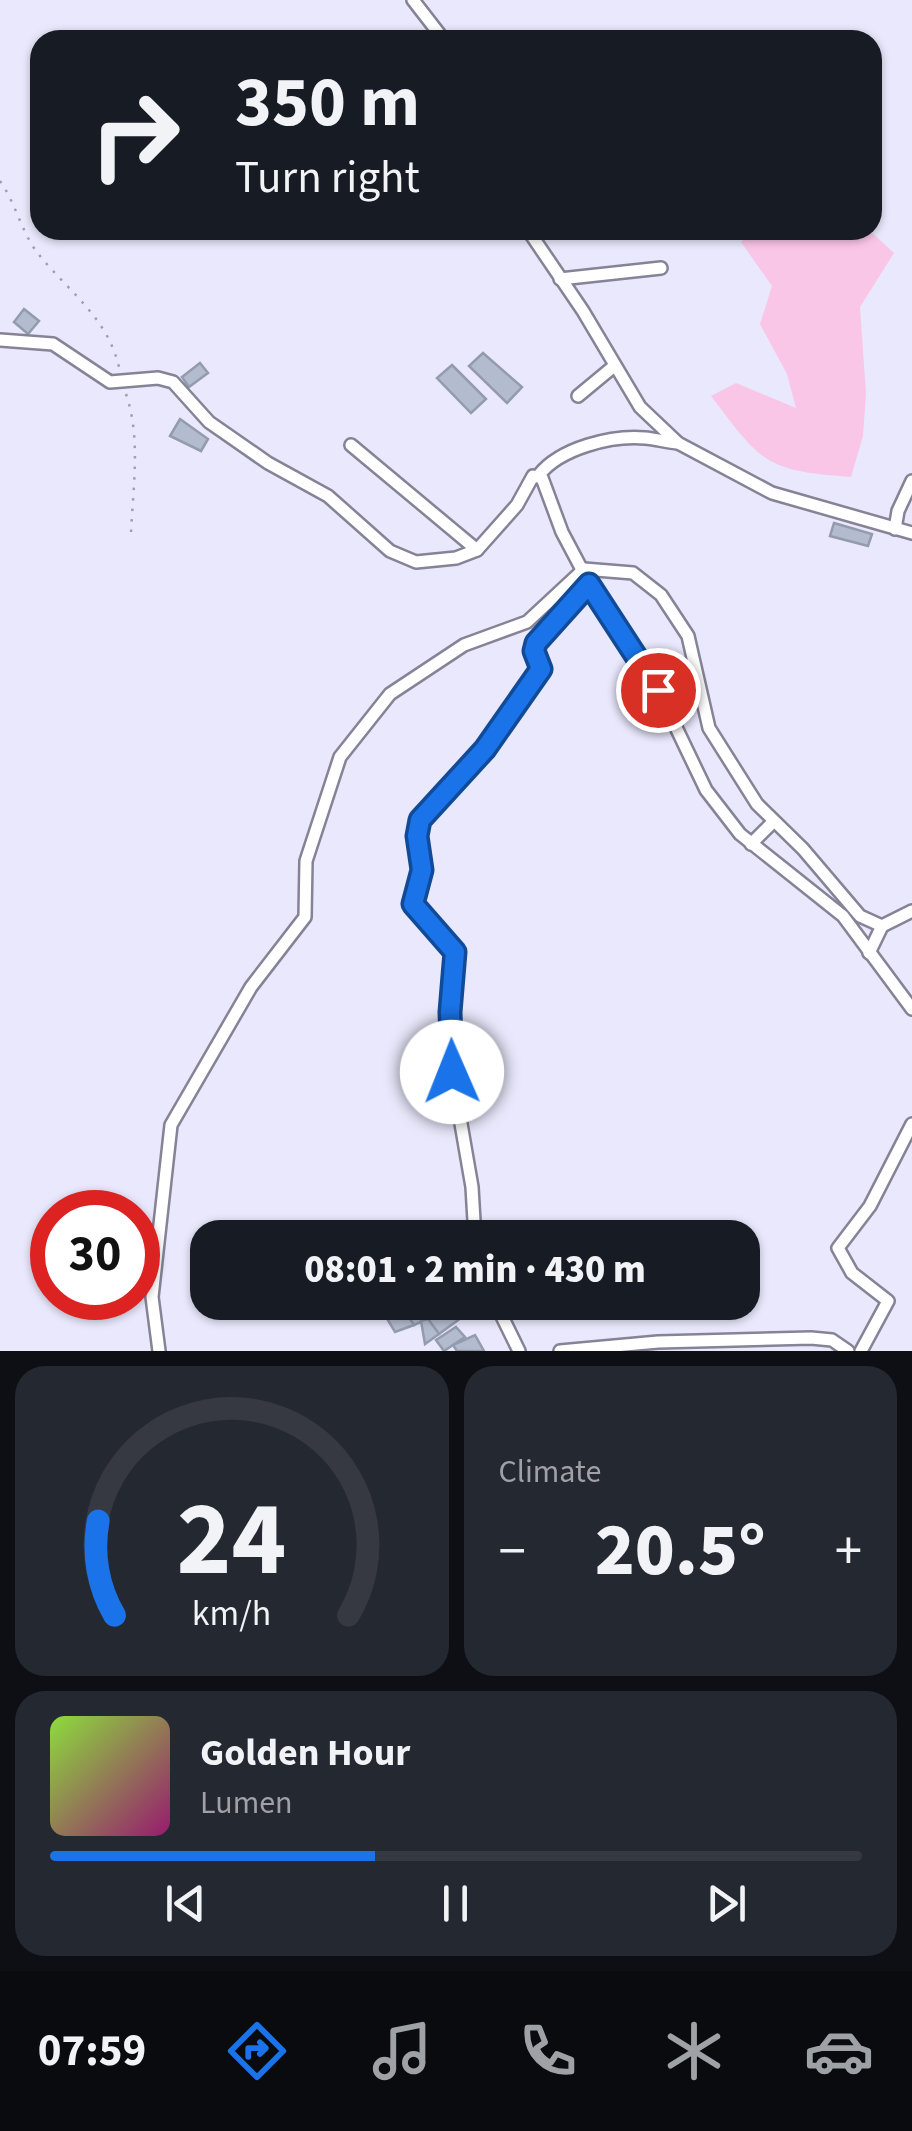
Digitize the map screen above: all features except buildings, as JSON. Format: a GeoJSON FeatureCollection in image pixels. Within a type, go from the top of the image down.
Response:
{"type":"FeatureCollection","features":[{"type":"Feature","properties":{"kind":"street"},"geometry":{"type":"LineString","coordinates":[[413,0],[436,30]]}},
{"type":"Feature","properties":{"kind":"street"},"geometry":{"type":"LineString","coordinates":[[535,240],[583,311],[640,407],[678,443],[772,492],[912,533]]}},
{"type":"Feature","properties":{"kind":"street"},"geometry":{"type":"LineString","coordinates":[[560,279],[661,268]]}},
{"type":"Feature","properties":{"kind":"street"},"geometry":{"type":"LineString","coordinates":[[0,340],[53,344],[76,357],[99,378],[158,378],[172,382],[209,422],[268,463],[328,496],[399,556],[416,562],[456,558],[477,550],[517,505],[532,476],[574,452],[614,438],[678,443]]}},
{"type":"Feature","properties":{"kind":"street"},"geometry":{"type":"LineString","coordinates":[[578,396],[613,367]]}},
{"type":"Feature","properties":{"kind":"street"},"geometry":{"type":"LineString","coordinates":[[351,445],[477,550]]}},
{"type":"Feature","properties":{"kind":"street"},"geometry":{"type":"LineString","coordinates":[[538,475],[589,584],[650,673],[706,790],[751,844],[824,897],[843,916],[912,1008]]}},
{"type":"Feature","properties":{"kind":"street"},"geometry":{"type":"LineString","coordinates":[[895,529],[912,481]]}},
{"type":"Feature","properties":{"kind":"street"},"geometry":{"type":"LineString","coordinates":[[584,569],[633,573],[664,599],[688,636],[709,728],[757,804],[803,849],[860,916],[882,926]]}},
{"type":"Feature","properties":{"kind":"street"},"geometry":{"type":"LineString","coordinates":[[158,1351],[152,1297],[170,1125],[251,987],[304,917],[306,860],[340,757],[390,694],[464,645],[527,622],[584,569]]}},
{"type":"Feature","properties":{"kind":"street"},"geometry":{"type":"LineString","coordinates":[[475,1220],[452,1072],[450,1012],[455,952],[413,904],[422,870],[416,828],[428,808],[485,749],[531,688],[541,669],[534,651],[536,643],[589,584]]}},
{"type":"Feature","properties":{"kind":"street"},"geometry":{"type":"LineString","coordinates":[[751,844],[774,822]]}},
{"type":"Feature","properties":{"kind":"street"},"geometry":{"type":"LineString","coordinates":[[869,952],[882,926],[912,912]]}},
{"type":"Feature","properties":{"kind":"street"},"geometry":{"type":"LineString","coordinates":[[861,1351],[888,1302],[852,1274],[838,1248],[870,1206],[912,1124]]}},
{"type":"Feature","properties":{"kind":"street"},"geometry":{"type":"LineString","coordinates":[[504,1320],[519,1351]]}},
{"type":"Feature","properties":{"kind":"street"},"geometry":{"type":"LineString","coordinates":[[560,1351],[658,1342],[811,1338],[832,1340],[848,1351]]}},
{"type":"Feature","properties":{"kind":"path"},"geometry":{"type":"LineString","coordinates":[[0,181],[30,239]]}},
{"type":"Feature","properties":{"kind":"path"},"geometry":{"type":"LineString","coordinates":[[30,240],[92,310],[117,356],[132,414],[131,534]]}},
{"type":"Feature","properties":{"kind":"shaded area"},"geometry":{"type":"Polygon","coordinates":[[[880,240],[894,253],[860,307],[866,394],[863,436],[851,477],[800,471],[768,459],[742,436],[711,396],[736,383],[796,408],[787,374],[760,324],[772,286],[741,242],[880,240]]]}},
{"type":"Feature","properties":{"kind":"route"},"geometry":{"type":"LineString","coordinates":[[452,1072],[450,1012],[457,969],[455,952],[413,904],[422,870],[416,828],[420,820],[485,749],[531,688],[541,669],[534,651],[536,643],[589,584],[658,690]]}}]}
